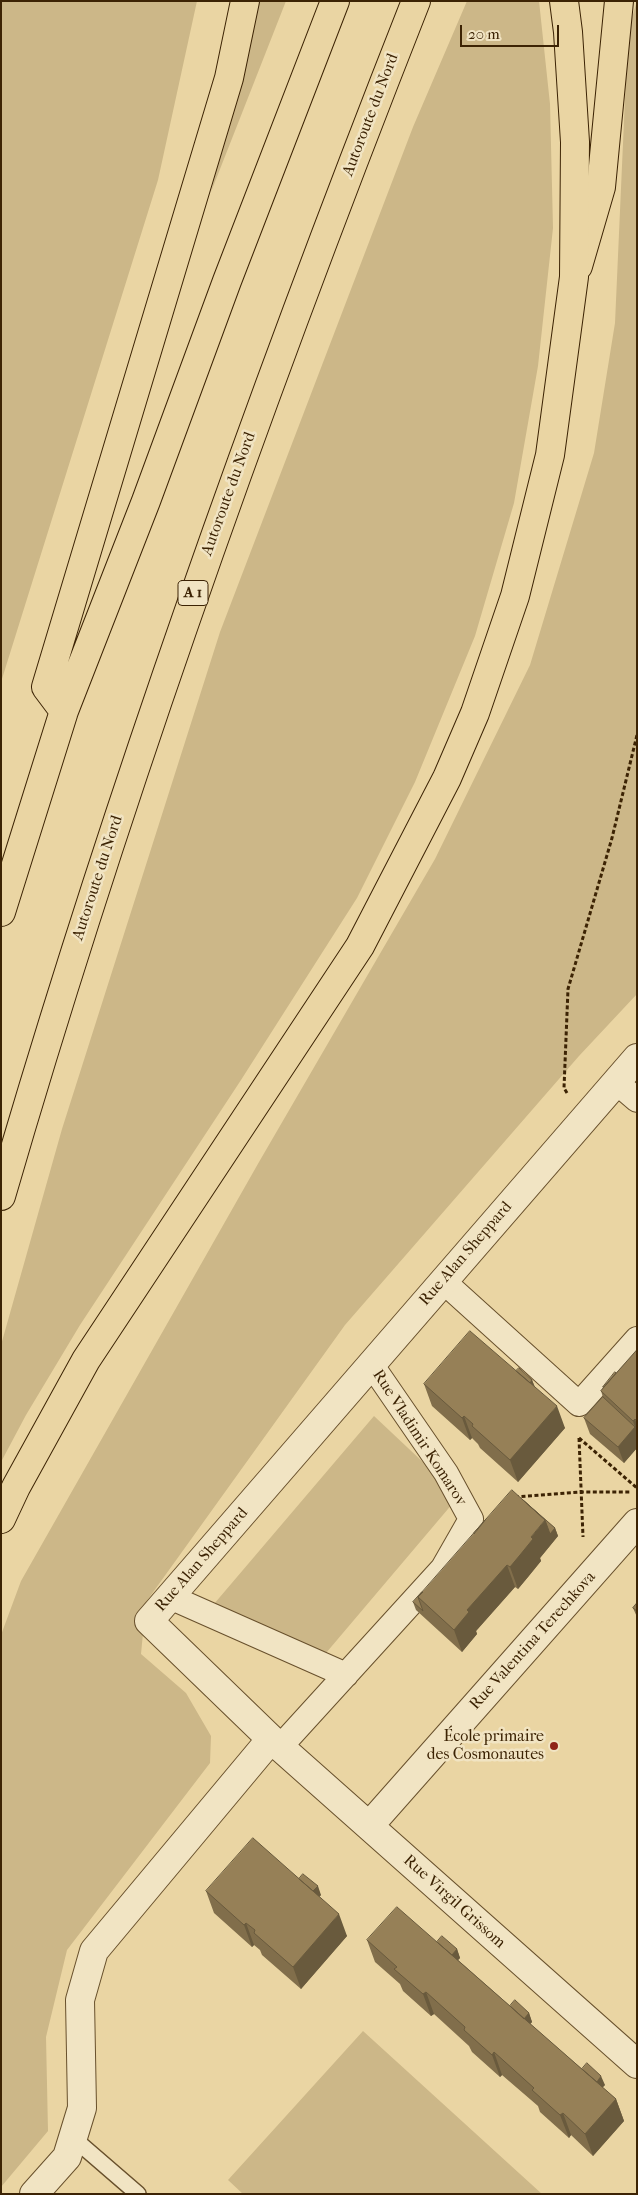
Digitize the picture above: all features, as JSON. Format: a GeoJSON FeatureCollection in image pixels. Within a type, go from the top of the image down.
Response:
{"type":"FeatureCollection","features":[{"type":"Feature","properties":{"kind":"main road"},"geometry":{"type":"LineString","coordinates":[[64,711],[46,687],[229,78],[245,1]]}},
{"type":"Feature","properties":{"kind":"main road"},"geometry":{"type":"LineString","coordinates":[[1,912],[64,711],[146,501],[227,281],[335,1]]}},
{"type":"Feature","properties":{"kind":"main road","name":"Autoroute du Nord"},"geometry":{"type":"LineString","coordinates":[[1,1196],[40,1062],[109,842],[186,615],[299,303],[416,1]]}},
{"type":"Feature","properties":{"kind":"main road"},"geometry":{"type":"LineString","coordinates":[[1,1519],[16,1487],[86,1360],[360,946],[447,778],[475,713],[515,596],[550,455],[574,277],[575,142],[568,32],[564,1]]}},
{"type":"Feature","properties":{"kind":"main road"},"geometry":{"type":"LineString","coordinates":[[574,277],[601,187],[619,1]]}},
{"type":"Feature","properties":{"kind":"street","name":"Rue Alan Sheppard"},"geometry":{"type":"LineString","coordinates":[[275,1743],[149,1621],[637,1058]]}},
{"type":"Feature","properties":{"kind":"street"},"geometry":{"type":"LineString","coordinates":[[616,1082],[637,1100]]}},
{"type":"Feature","properties":{"kind":"street"},"geometry":{"type":"LineString","coordinates":[[443,1281],[579,1404],[637,1339]]}},
{"type":"Feature","properties":{"kind":"street","name":"Rue Vladimir Komarov"},"geometry":{"type":"LineString","coordinates":[[275,1743],[346,1675],[443,1568],[471,1519],[446,1473],[371,1364]]}},
{"type":"Feature","properties":{"kind":"street","name":"Rue Valentina Terechkova"},"geometry":{"type":"LineString","coordinates":[[369,1826],[637,1523]]}},
{"type":"Feature","properties":{"kind":"street"},"geometry":{"type":"LineString","coordinates":[[170,1597],[346,1675]]}},
{"type":"Feature","properties":{"kind":"street"},"geometry":{"type":"LineString","coordinates":[[34,2194],[66,2157],[82,2108],[80,2000],[94,1951],[275,1743]]}},
{"type":"Feature","properties":{"kind":"street","name":"Rue Virgil Grissom"},"geometry":{"type":"LineString","coordinates":[[275,1743],[637,2064]]}},
{"type":"Feature","properties":{"kind":"lane"},"geometry":{"type":"LineString","coordinates":[[72,2137],[138,2194]]}},
{"type":"Feature","properties":{"kind":"path"},"geometry":{"type":"LineString","coordinates":[[580,1124],[564,1088],[568,989],[612,838],[637,735]]}},
{"type":"Feature","properties":{"kind":"path"},"geometry":{"type":"LineString","coordinates":[[579,1404],[578,1438],[585,1582]]}},
{"type":"Feature","properties":{"kind":"path"},"geometry":{"type":"LineString","coordinates":[[578,1438],[637,1490]]}},
{"type":"Feature","properties":{"kind":"path"},"geometry":{"type":"LineString","coordinates":[[471,1519],[511,1497],[637,1490]]}},
{"type":"Feature","properties":{"kind":"shaded area"},"geometry":{"type":"Polygon","coordinates":[[[1,1],[197,1],[158,180],[1,682],[1,1]]]}},
{"type":"Feature","properties":{"kind":"shaded area"},"geometry":{"type":"Polygon","coordinates":[[[257,1],[286,1],[211,192],[257,1]]]}},
{"type":"Feature","properties":{"kind":"shaded area"},"geometry":{"type":"Polygon","coordinates":[[[467,1],[539,1],[550,104],[553,228],[538,366],[514,503],[475,636],[415,782],[357,898],[241,1080],[80,1325],[26,1415],[1,1462],[1,1345],[62,1129],[220,632],[413,127],[467,1]]]}},
{"type":"Feature","properties":{"kind":"shaded area"},"geometry":{"type":"Polygon","coordinates":[[[637,1],[637,994],[579,1056],[345,1325],[146,1602],[141,1654],[186,1693],[211,1736],[210,1763],[67,1950],[46,2037],[48,2131],[1,2187],[1,1635],[21,1581],[259,1162],[435,859],[530,665],[594,453],[615,323],[628,31],[637,1]]]}},
{"type":"Feature","properties":{"kind":"shaded area"},"geometry":{"type":"Polygon","coordinates":[[[374,1416],[459,1496],[326,1653],[214,1604],[374,1416]]]}},
{"type":"Feature","properties":{"kind":"shaded area"},"geometry":{"type":"Polygon","coordinates":[[[363,2031],[542,2194],[243,2194],[228,2180],[363,2031]]]}},
{"type":"Feature","properties":{"kind":"building"},"geometry":{"type":"Polygon","coordinates":[[[470,1331],[557,1406],[510,1460],[472,1426],[473,1424],[464,1416],[462,1418],[424,1384],[470,1331]]]}},
{"type":"Feature","properties":{"kind":"building"},"geometry":{"type":"Polygon","coordinates":[[[637,1350],[637,1421],[635,1419],[633,1421],[601,1391],[637,1350]]]}},
{"type":"Feature","properties":{"kind":"building"},"geometry":{"type":"Polygon","coordinates":[[[519,1368],[532,1380],[530,1383],[516,1371],[519,1368]]]}},
{"type":"Feature","properties":{"kind":"building"},"geometry":{"type":"Polygon","coordinates":[[[615,1372],[616,1373],[603,1387],[615,1372]]]}},
{"type":"Feature","properties":{"kind":"building"},"geometry":{"type":"Polygon","coordinates":[[[603,1397],[635,1427],[618,1447],[584,1418],[603,1397]]]}},
{"type":"Feature","properties":{"kind":"building"},"geometry":{"type":"Polygon","coordinates":[[[512,1490],[545,1520],[531,1537],[533,1539],[520,1555],[510,1567],[507,1565],[467,1610],[469,1612],[454,1630],[418,1597],[512,1490]]]}},
{"type":"Feature","properties":{"kind":"building"},"geometry":{"type":"Polygon","coordinates":[[[523,1500],[555,1528],[550,1534],[545,1520],[523,1500]]]}},
{"type":"Feature","properties":{"kind":"building"},"geometry":{"type":"Polygon","coordinates":[[[422,1592],[418,1597],[423,1611],[413,1602],[422,1592]]]}},
{"type":"Feature","properties":{"kind":"building"},"geometry":{"type":"Polygon","coordinates":[[[637,1603],[637,1611],[633,1608],[637,1603]]]}},
{"type":"Feature","properties":{"kind":"building"},"geometry":{"type":"Polygon","coordinates":[[[253,1838],[339,1914],[293,1967],[254,1933],[255,1930],[246,1923],[244,1925],[206,1891],[253,1838]]]}},
{"type":"Feature","properties":{"kind":"building"},"geometry":{"type":"Polygon","coordinates":[[[303,1874],[318,1886],[313,1891],[299,1879],[303,1874]]]}},
{"type":"Feature","properties":{"kind":"building"},"geometry":{"type":"Polygon","coordinates":[[[397,1907],[616,2099],[585,2134],[563,2113],[560,2115],[532,2090],[534,2088],[494,2052],[492,2055],[464,2030],[465,2027],[426,1992],[423,1994],[394,1969],[397,1967],[367,1940],[397,1907]]]}},
{"type":"Feature","properties":{"kind":"building"},"geometry":{"type":"Polygon","coordinates":[[[442,1936],[457,1949],[452,1955],[437,1942],[442,1936]]]}},
{"type":"Feature","properties":{"kind":"building"},"geometry":{"type":"Polygon","coordinates":[[[515,2000],[529,2013],[524,2019],[510,2006],[515,2000]]]}},
{"type":"Feature","properties":{"kind":"building"},"geometry":{"type":"Polygon","coordinates":[[[587,2063],[601,2076],[597,2082],[582,2069],[587,2063]]]}},
{"type":"Feature","properties":{"kind":"place","name":"École primaire des Cosmonautes"},"geometry":{"type":"Point","coordinates":[554,1746]}}]}
